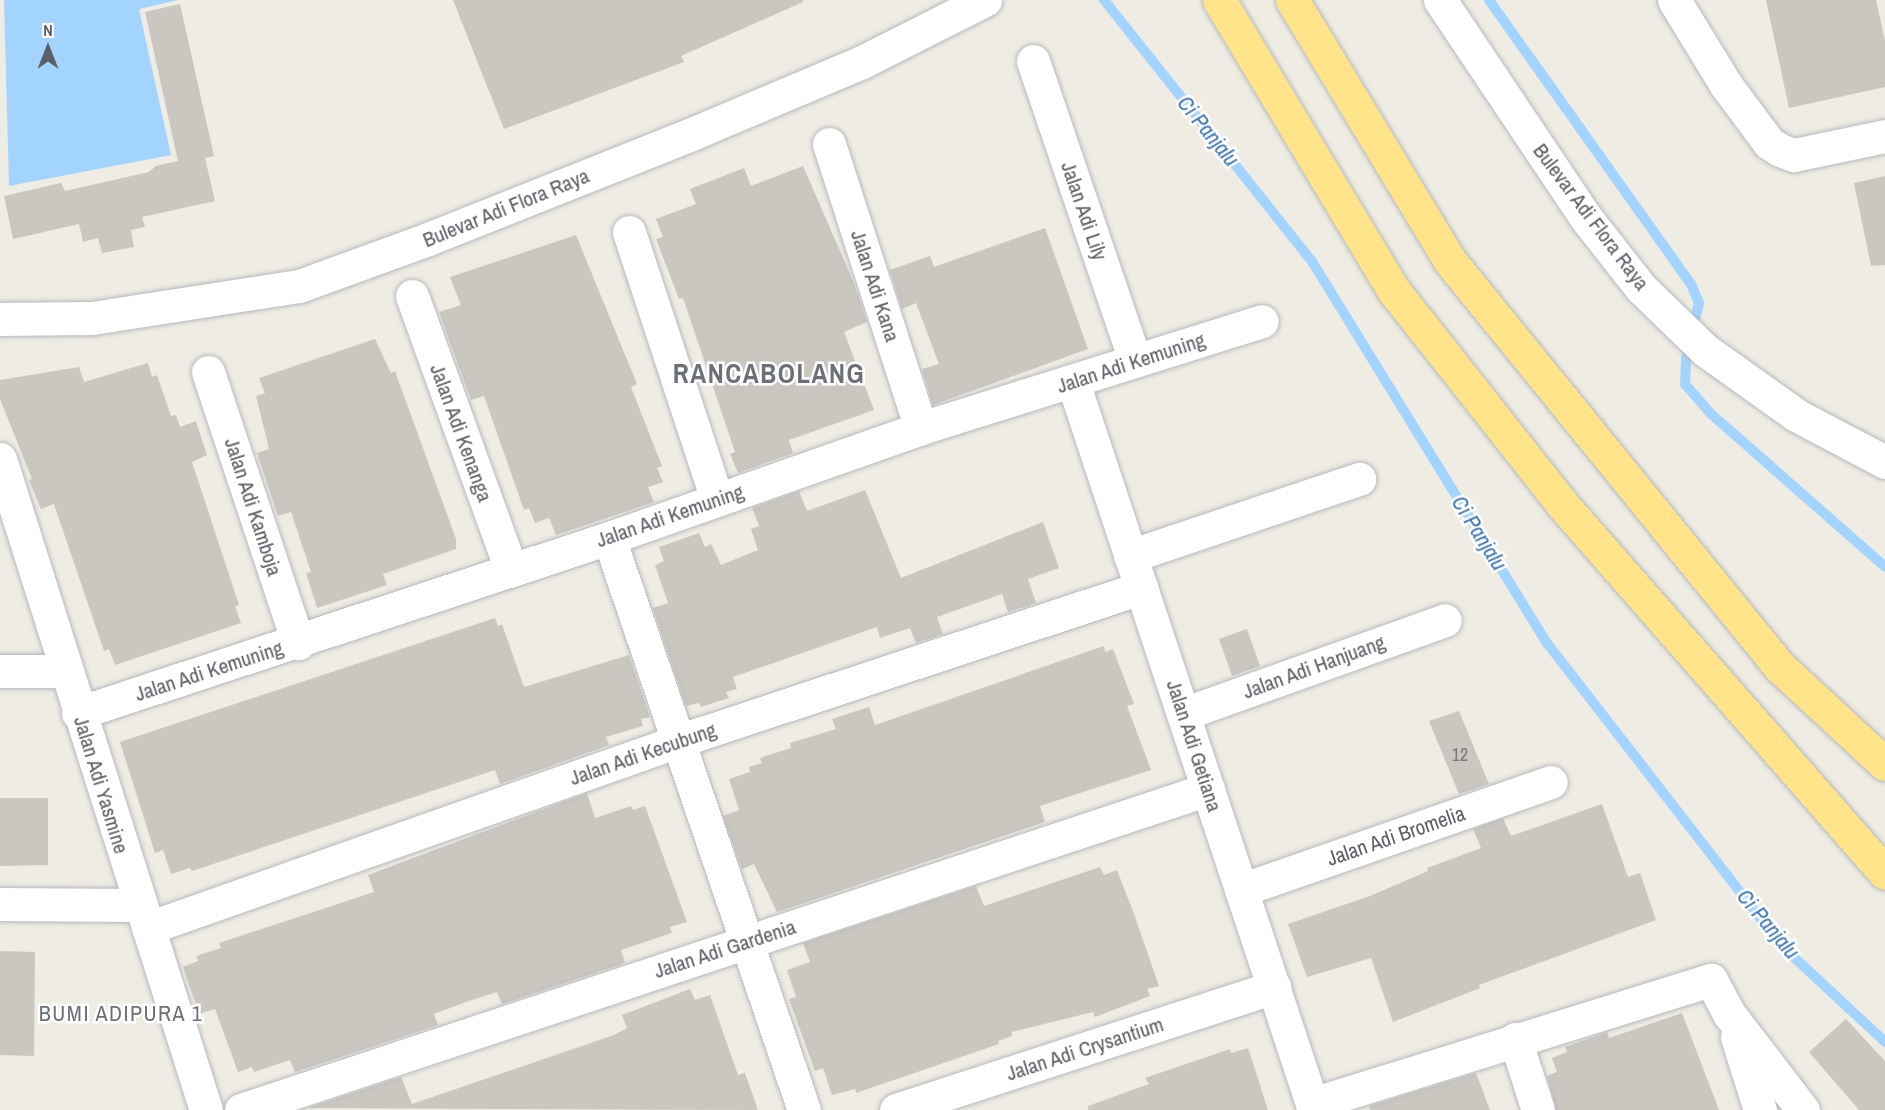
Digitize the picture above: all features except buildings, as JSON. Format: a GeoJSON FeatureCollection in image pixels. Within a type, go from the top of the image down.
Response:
{"type":"FeatureCollection","features":[{"type":"Feature","properties":{"kind":"highway"},"geometry":{"type":"LineString","coordinates":[[1219,0],[1395,291],[1562,504],[1885,873]]}},
{"type":"Feature","properties":{"kind":"highway"},"geometry":{"type":"LineString","coordinates":[[1292,0],[1450,261],[1779,666],[1885,764]]}},
{"type":"Feature","properties":{"kind":"street","name":"Bulevar Adi Flora Raya"},"geometry":{"type":"LineString","coordinates":[[0,319],[92,318],[299,286],[428,239],[768,102],[862,62],[985,0]]}},
{"type":"Feature","properties":{"kind":"street","name":"Bulevar Adi Flora Raya"},"geometry":{"type":"LineString","coordinates":[[1440,0],[1586,218],[1641,288],[1705,350],[1796,415],[1880,454]]}},
{"type":"Feature","properties":{"kind":"street"},"geometry":{"type":"LineString","coordinates":[[1674,0],[1726,85],[1775,146],[1794,155],[1885,136]]}},
{"type":"Feature","properties":{"kind":"street","name":"Jalan Adi Lily"},"geometry":{"type":"LineString","coordinates":[[1033,61],[1135,360]]}},
{"type":"Feature","properties":{"kind":"street","name":"Jalan Adi Kana"},"geometry":{"type":"LineString","coordinates":[[829,144],[921,428]]}},
{"type":"Feature","properties":{"kind":"street"},"geometry":{"type":"LineString","coordinates":[[629,232],[717,499]]}},
{"type":"Feature","properties":{"kind":"street","name":"Jalan Adi Kenanga"},"geometry":{"type":"LineString","coordinates":[[412,296],[511,570]]}},
{"type":"Feature","properties":{"kind":"street","name":"Jalan Adi Kemuning"},"geometry":{"type":"LineString","coordinates":[[78,713],[298,643],[609,538],[921,428],[1262,321]]}},
{"type":"Feature","properties":{"kind":"street","name":"Jalan Adi Kamboja"},"geometry":{"type":"LineString","coordinates":[[208,372],[298,643]]}},
{"type":"Feature","properties":{"kind":"street","name":"Jalan Adi Getiana"},"geometry":{"type":"LineString","coordinates":[[1073,382],[1313,1107]]}},
{"type":"Feature","properties":{"kind":"street","name":"Jalan Adi Yasmine"},"geometry":{"type":"LineString","coordinates":[[0,459],[78,713],[206,1110]]}},
{"type":"Feature","properties":{"kind":"street"},"geometry":{"type":"LineString","coordinates":[[1130,556],[1359,479]]}},
{"type":"Feature","properties":{"kind":"street"},"geometry":{"type":"LineString","coordinates":[[609,538],[804,1110]]}},
{"type":"Feature","properties":{"kind":"street","name":"Jalan Adi Kecubung"},"geometry":{"type":"LineString","coordinates":[[0,904],[143,917],[1142,588]]}},
{"type":"Feature","properties":{"kind":"street","name":"Jalan Adi Hanjuang"},"geometry":{"type":"LineString","coordinates":[[1183,714],[1445,620]]}},
{"type":"Feature","properties":{"kind":"street"},"geometry":{"type":"LineString","coordinates":[[0,671],[65,671]]}},
{"type":"Feature","properties":{"kind":"street","name":"Jalan Adi Bromelia"},"geometry":{"type":"LineString","coordinates":[[1241,891],[1551,783]]}},
{"type":"Feature","properties":{"kind":"street","name":"Jalan Adi Gardenia"},"geometry":{"type":"LineString","coordinates":[[242,1110],[1208,789]]}},
{"type":"Feature","properties":{"kind":"street"},"geometry":{"type":"LineString","coordinates":[[1313,1107],[1515,1039],[1711,980],[1730,1015],[1803,1110]]}},
{"type":"Feature","properties":{"kind":"street","name":"Jalan Adi Crysantium"},"geometry":{"type":"LineString","coordinates":[[896,1110],[1274,987]]}},
{"type":"Feature","properties":{"kind":"street"},"geometry":{"type":"LineString","coordinates":[[1730,1015],[1760,1110]]}},
{"type":"Feature","properties":{"kind":"street"},"geometry":{"type":"LineString","coordinates":[[1515,1039],[1538,1110]]}},
{"type":"Feature","properties":{"kind":"water"},"geometry":{"type":"Polygon","coordinates":[[[4,0],[178,0],[139,9],[171,155],[9,186],[4,0]]]}},
{"type":"Feature","properties":{"kind":"waterway","name":"Ci Panjalu"},"geometry":{"type":"LineString","coordinates":[[1104,0],[1313,263],[1547,643],[1784,948],[1885,1042]]}},
{"type":"Feature","properties":{"kind":"waterway"},"geometry":{"type":"LineString","coordinates":[[1489,0],[1691,284],[1699,303],[1686,359],[1685,384],[1710,413],[1885,567]]}},
{"type":"Feature","properties":{"kind":"district","name":"RANCABOLANG"},"geometry":{"type":"Point","coordinates":[769,374]}},
{"type":"Feature","properties":{"kind":"district","name":"BUMI ADIPURA 1"},"geometry":{"type":"Point","coordinates":[121,1014]}}]}
